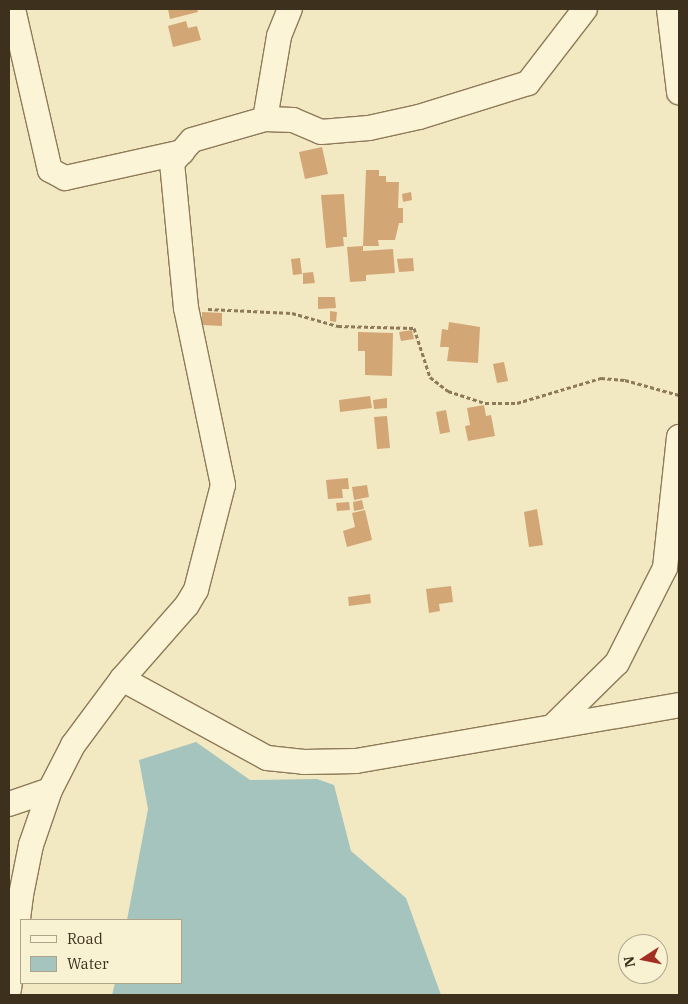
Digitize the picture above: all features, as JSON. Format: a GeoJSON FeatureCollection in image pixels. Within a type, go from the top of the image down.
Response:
{"type":"FeatureCollection","features":[{"type":"Feature","properties":{"kind":"street"},"geometry":{"type":"LineString","coordinates":[[12,9],[50,170],[65,178],[182,152]]}},
{"type":"Feature","properties":{"kind":"street"},"geometry":{"type":"LineString","coordinates":[[265,119],[279,36],[290,9]]}},
{"type":"Feature","properties":{"kind":"street"},"geometry":{"type":"LineString","coordinates":[[9,989],[24,878],[31,845],[50,790],[73,745],[122,678],[188,605],[196,590],[222,485],[186,308],[172,163],[192,140],[265,119],[293,120],[321,132],[370,128],[419,117],[528,83],[585,9]]}},
{"type":"Feature","properties":{"kind":"street"},"geometry":{"type":"LineString","coordinates":[[670,9],[679,92]]}},
{"type":"Feature","properties":{"kind":"street"},"geometry":{"type":"LineString","coordinates":[[552,727],[617,663],[665,568],[679,436]]}},
{"type":"Feature","properties":{"kind":"street"},"geometry":{"type":"LineString","coordinates":[[122,678],[267,758],[356,761],[679,705]]}},
{"type":"Feature","properties":{"kind":"street"},"geometry":{"type":"LineString","coordinates":[[9,804],[50,790]]}},
{"type":"Feature","properties":{"kind":"path"},"geometry":{"type":"LineString","coordinates":[[186,308],[292,313],[338,326],[414,328],[430,378],[448,391],[485,403],[517,403],[601,378],[625,380],[679,395]]}},
{"type":"Feature","properties":{"kind":"water"},"geometry":{"type":"Polygon","coordinates":[[[196,742],[250,780],[317,779],[334,785],[351,851],[406,898],[441,995],[112,995],[115,984],[182,984],[182,919],[127,919],[148,809],[139,760],[196,742]]]}},
{"type":"Feature","properties":{"kind":"building"},"geometry":{"type":"Polygon","coordinates":[[[168,9],[197,9],[198,12],[170,19],[168,9]]]}},
{"type":"Feature","properties":{"kind":"building"},"geometry":{"type":"Polygon","coordinates":[[[186,21],[188,28],[197,26],[201,40],[173,47],[168,26],[186,21]]]}},
{"type":"Feature","properties":{"kind":"building"},"geometry":{"type":"Polygon","coordinates":[[[322,147],[328,174],[305,179],[299,152],[322,147]]]}},
{"type":"Feature","properties":{"kind":"building"},"geometry":{"type":"Polygon","coordinates":[[[366,170],[379,170],[379,176],[386,176],[386,182],[399,182],[398,208],[403,208],[403,223],[399,223],[395,240],[378,240],[379,246],[363,246],[366,170]]]}},
{"type":"Feature","properties":{"kind":"building"},"geometry":{"type":"Polygon","coordinates":[[[411,192],[412,200],[403,202],[402,194],[411,192]]]}},
{"type":"Feature","properties":{"kind":"building"},"geometry":{"type":"Polygon","coordinates":[[[344,194],[347,237],[343,237],[344,246],[326,248],[321,195],[344,194]]]}},
{"type":"Feature","properties":{"kind":"building"},"geometry":{"type":"Polygon","coordinates":[[[363,246],[363,251],[393,249],[395,273],[366,275],[366,281],[350,282],[347,247],[363,246]]]}},
{"type":"Feature","properties":{"kind":"building"},"geometry":{"type":"Polygon","coordinates":[[[300,258],[302,274],[293,275],[291,259],[300,258]]]}},
{"type":"Feature","properties":{"kind":"building"},"geometry":{"type":"Polygon","coordinates":[[[413,258],[414,271],[399,272],[397,259],[413,258]]]}},
{"type":"Feature","properties":{"kind":"building"},"geometry":{"type":"Polygon","coordinates":[[[313,272],[315,283],[303,284],[303,273],[313,272]]]}},
{"type":"Feature","properties":{"kind":"building"},"geometry":{"type":"Polygon","coordinates":[[[318,297],[335,297],[336,308],[318,309],[318,297]]]}},
{"type":"Feature","properties":{"kind":"building"},"geometry":{"type":"Polygon","coordinates":[[[330,311],[337,312],[336,322],[330,321],[330,311]]]}},
{"type":"Feature","properties":{"kind":"building"},"geometry":{"type":"Polygon","coordinates":[[[202,312],[222,313],[222,326],[202,325],[202,312]]]}},
{"type":"Feature","properties":{"kind":"building"},"geometry":{"type":"Polygon","coordinates":[[[449,322],[480,327],[478,363],[447,361],[449,347],[440,347],[442,329],[448,330],[449,322]]]}},
{"type":"Feature","properties":{"kind":"building"},"geometry":{"type":"Polygon","coordinates":[[[412,330],[414,339],[401,341],[399,332],[412,330]]]}},
{"type":"Feature","properties":{"kind":"building"},"geometry":{"type":"Polygon","coordinates":[[[358,332],[393,333],[392,376],[365,375],[365,351],[358,351],[358,332]]]}},
{"type":"Feature","properties":{"kind":"building"},"geometry":{"type":"Polygon","coordinates":[[[504,362],[508,381],[497,383],[493,364],[504,362]]]}},
{"type":"Feature","properties":{"kind":"building"},"geometry":{"type":"Polygon","coordinates":[[[370,396],[372,408],[340,412],[339,400],[370,396]]]}},
{"type":"Feature","properties":{"kind":"building"},"geometry":{"type":"Polygon","coordinates":[[[387,398],[387,408],[374,409],[373,400],[387,398]]]}},
{"type":"Feature","properties":{"kind":"building"},"geometry":{"type":"Polygon","coordinates":[[[484,405],[486,416],[491,415],[495,436],[468,441],[465,426],[470,425],[467,408],[484,405]]]}},
{"type":"Feature","properties":{"kind":"building"},"geometry":{"type":"Polygon","coordinates":[[[446,410],[450,432],[440,434],[436,412],[446,410]]]}},
{"type":"Feature","properties":{"kind":"building"},"geometry":{"type":"Polygon","coordinates":[[[387,416],[390,448],[377,449],[374,417],[387,416]]]}},
{"type":"Feature","properties":{"kind":"building"},"geometry":{"type":"Polygon","coordinates":[[[348,478],[349,489],[342,489],[343,498],[328,499],[326,480],[348,478]]]}},
{"type":"Feature","properties":{"kind":"building"},"geometry":{"type":"Polygon","coordinates":[[[367,485],[369,497],[354,500],[352,487],[367,485]]]}},
{"type":"Feature","properties":{"kind":"building"},"geometry":{"type":"Polygon","coordinates":[[[362,500],[364,509],[354,511],[353,502],[362,500]]]}},
{"type":"Feature","properties":{"kind":"building"},"geometry":{"type":"Polygon","coordinates":[[[349,502],[350,510],[337,511],[336,503],[349,502]]]}},
{"type":"Feature","properties":{"kind":"building"},"geometry":{"type":"Polygon","coordinates":[[[537,509],[543,545],[529,547],[524,512],[537,509]]]}},
{"type":"Feature","properties":{"kind":"building"},"geometry":{"type":"Polygon","coordinates":[[[365,510],[372,540],[347,547],[343,531],[355,527],[352,513],[365,510]]]}},
{"type":"Feature","properties":{"kind":"building"},"geometry":{"type":"Polygon","coordinates":[[[451,586],[453,602],[439,604],[440,611],[429,613],[426,589],[451,586]]]}},
{"type":"Feature","properties":{"kind":"building"},"geometry":{"type":"Polygon","coordinates":[[[370,594],[371,603],[349,606],[348,597],[370,594]]]}}]}
